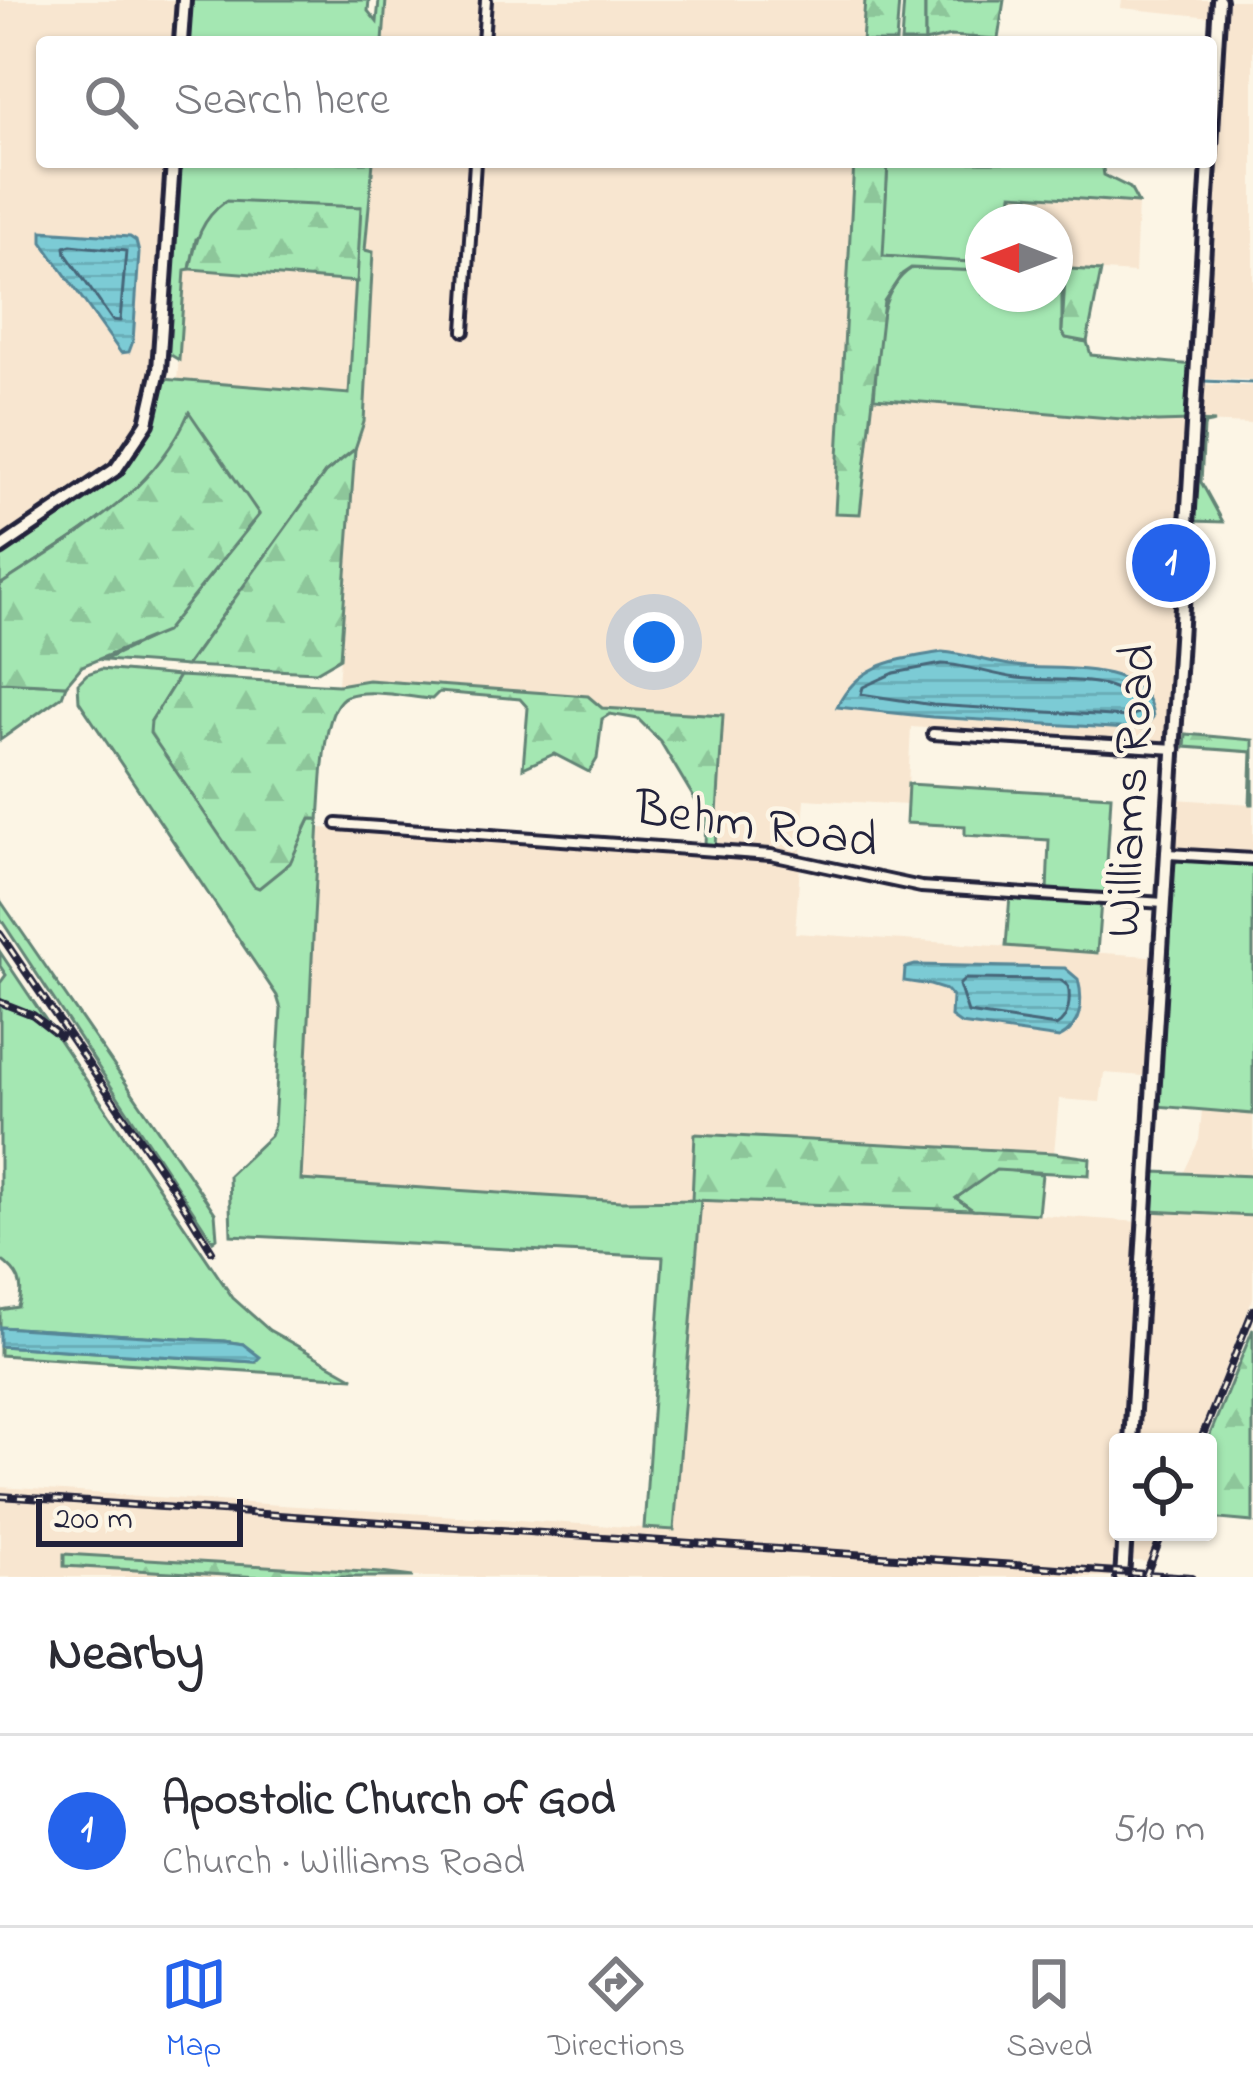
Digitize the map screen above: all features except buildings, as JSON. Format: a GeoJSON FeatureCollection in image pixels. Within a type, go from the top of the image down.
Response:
{"type":"FeatureCollection","features":[{"type":"Feature","properties":{"kind":"main road"},"geometry":{"type":"LineString","coordinates":[[181,36],[184,0]]}},
{"type":"Feature","properties":{"kind":"main road","name":"Williams Road"},"geometry":{"type":"LineString","coordinates":[[1217,36],[1219,0]]}},
{"type":"Feature","properties":{"kind":"main road"},"geometry":{"type":"LineString","coordinates":[[0,548],[116,469],[147,424],[157,386],[173,168]]}},
{"type":"Feature","properties":{"kind":"main road","name":"Williams Road"},"geometry":{"type":"LineString","coordinates":[[1132,1433],[1209,168]]}},
{"type":"Feature","properties":{"kind":"main road"},"geometry":{"type":"LineString","coordinates":[[1122,1577],[1124,1541]]}},
{"type":"Feature","properties":{"kind":"street"},"geometry":{"type":"LineString","coordinates":[[483,36],[486,0]]}},
{"type":"Feature","properties":{"kind":"street"},"geometry":{"type":"LineString","coordinates":[[464,331],[476,168]]}},
{"type":"Feature","properties":{"kind":"street"},"geometry":{"type":"LineString","coordinates":[[933,734],[1174,749]]}},
{"type":"Feature","properties":{"kind":"street","name":"Behm Road"},"geometry":{"type":"LineString","coordinates":[[337,824],[771,855],[921,887],[1165,903]]}},
{"type":"Feature","properties":{"kind":"street"},"geometry":{"type":"LineString","coordinates":[[1168,854],[1253,860]]}},
{"type":"Feature","properties":{"kind":"shaded area"},"geometry":{"type":"Polygon","coordinates":[[[0,0],[177,0],[175,36],[36,36],[36,168],[167,168],[156,344],[146,413],[116,461],[0,542],[0,0]]]}},
{"type":"Feature","properties":{"kind":"shaded area"},"geometry":{"type":"Polygon","coordinates":[[[386,0],[865,0],[862,36],[383,36],[386,0]]]}},
{"type":"Feature","properties":{"kind":"shaded area"},"geometry":{"type":"Polygon","coordinates":[[[1122,0],[1253,0],[1253,380],[1193,379],[1204,168],[1217,168],[1217,36],[1212,36],[1212,17],[1121,8],[1122,0]]]}},
{"type":"Feature","properties":{"kind":"shaded area"},"geometry":{"type":"Polygon","coordinates":[[[372,168],[854,168],[835,513],[860,514],[874,398],[1157,422],[1197,421],[1201,384],[1253,386],[1253,424],[1198,422],[1179,746],[911,727],[907,805],[805,799],[795,933],[1165,957],[1158,1077],[1104,1073],[1100,1102],[1059,1099],[1054,1153],[696,1134],[692,1200],[621,1201],[301,1181],[320,828],[715,854],[722,715],[601,708],[588,696],[368,680],[338,685],[355,449],[364,422],[372,252],[365,251],[372,168]]]}},
{"type":"Feature","properties":{"kind":"shaded area"},"geometry":{"type":"Polygon","coordinates":[[[1012,194],[1138,203],[1135,273],[1073,269],[1073,204],[1011,204],[1012,194]]]}},
{"type":"Feature","properties":{"kind":"shaded area"},"geometry":{"type":"Polygon","coordinates":[[[186,269],[357,282],[349,394],[177,381],[186,269]]]}},
{"type":"Feature","properties":{"kind":"shaded area"},"geometry":{"type":"Polygon","coordinates":[[[1174,799],[1253,804],[1253,864],[1173,862],[1174,799]]]}},
{"type":"Feature","properties":{"kind":"shaded area"},"geometry":{"type":"Polygon","coordinates":[[[1202,1110],[1253,1114],[1253,1176],[1184,1172],[1199,1140],[1202,1110]]]}},
{"type":"Feature","properties":{"kind":"shaded area"},"geometry":{"type":"Polygon","coordinates":[[[701,1200],[973,1210],[1140,1222],[1149,1211],[1253,1216],[1253,1298],[1200,1433],[1109,1433],[1109,1541],[1156,1541],[1148,1562],[1113,1559],[1110,1577],[0,1577],[0,1487],[674,1530],[701,1200]]]}},
{"type":"Feature","properties":{"kind":"green space"},"geometry":{"type":"Polygon","coordinates":[[[190,0],[369,0],[368,11],[377,22],[379,0],[386,0],[383,36],[187,36],[190,0]]]}},
{"type":"Feature","properties":{"kind":"green space"},"geometry":{"type":"Polygon","coordinates":[[[865,0],[899,0],[896,36],[862,36],[865,0]]]}},
{"type":"Feature","properties":{"kind":"green space"},"geometry":{"type":"Polygon","coordinates":[[[904,0],[925,0],[925,36],[901,36],[904,0]]]}},
{"type":"Feature","properties":{"kind":"green space"},"geometry":{"type":"Polygon","coordinates":[[[925,0],[1004,0],[998,36],[925,36],[925,0]]]}},
{"type":"Feature","properties":{"kind":"green space"},"geometry":{"type":"Polygon","coordinates":[[[178,168],[372,168],[365,250],[373,252],[364,422],[355,449],[325,473],[186,666],[104,660],[165,631],[259,515],[189,414],[174,443],[133,491],[0,585],[0,554],[80,502],[123,464],[154,412],[163,379],[349,394],[360,207],[196,239],[190,269],[185,270],[179,360],[166,352],[178,168]]]}},
{"type":"Feature","properties":{"kind":"green space"},"geometry":{"type":"Polygon","coordinates":[[[854,168],[888,168],[883,256],[965,262],[965,270],[911,268],[884,301],[860,514],[835,513],[854,168]]]}},
{"type":"Feature","properties":{"kind":"green space"},"geometry":{"type":"Polygon","coordinates":[[[888,168],[1103,168],[1104,175],[1130,188],[1138,203],[1012,194],[1011,204],[965,204],[965,262],[882,256],[888,168]]]}},
{"type":"Feature","properties":{"kind":"green space"},"geometry":{"type":"Polygon","coordinates":[[[226,201],[361,207],[357,282],[190,269],[201,231],[226,201]]]}},
{"type":"Feature","properties":{"kind":"green space"},"geometry":{"type":"Polygon","coordinates":[[[912,268],[965,270],[965,312],[1062,312],[1066,338],[1087,342],[1091,355],[1194,365],[1191,421],[874,398],[884,309],[899,279],[912,268]]]}},
{"type":"Feature","properties":{"kind":"green space"},"geometry":{"type":"Polygon","coordinates":[[[1073,269],[1101,271],[1087,342],[1066,338],[1063,312],[1073,312],[1073,269]]]}},
{"type":"Feature","properties":{"kind":"green space"},"geometry":{"type":"Polygon","coordinates":[[[189,412],[259,514],[165,632],[82,666],[66,685],[0,682],[0,585],[133,491],[174,442],[189,412]]]}},
{"type":"Feature","properties":{"kind":"green space"},"geometry":{"type":"Polygon","coordinates":[[[1198,421],[1215,422],[1204,428],[1201,482],[1223,522],[1193,521],[1198,421]]]}},
{"type":"Feature","properties":{"kind":"green space"},"geometry":{"type":"Polygon","coordinates":[[[355,449],[340,658],[316,672],[186,666],[325,473],[355,449]]]}},
{"type":"Feature","properties":{"kind":"green space"},"geometry":{"type":"Polygon","coordinates":[[[101,669],[179,676],[151,721],[289,863],[310,819],[319,819],[301,1180],[621,1201],[701,1200],[674,1530],[644,1528],[663,1257],[231,1235],[229,1175],[270,1136],[274,1125],[281,1009],[277,996],[79,701],[78,683],[101,669]]]}},
{"type":"Feature","properties":{"kind":"green space"},"geometry":{"type":"Polygon","coordinates":[[[179,676],[338,685],[368,680],[588,696],[602,708],[723,715],[715,847],[705,845],[706,818],[660,741],[638,719],[610,714],[602,719],[597,759],[589,772],[554,754],[523,768],[528,708],[520,699],[439,692],[432,699],[366,693],[338,703],[328,732],[319,819],[310,819],[290,863],[259,888],[150,733],[151,721],[179,676]]]}},
{"type":"Feature","properties":{"kind":"green space"},"geometry":{"type":"Polygon","coordinates":[[[0,682],[66,685],[62,696],[0,740],[0,682]]]}},
{"type":"Feature","properties":{"kind":"green space"},"geometry":{"type":"Polygon","coordinates":[[[1186,734],[1253,740],[1253,804],[1252,752],[1185,747],[1186,734]]]}},
{"type":"Feature","properties":{"kind":"green space"},"geometry":{"type":"Polygon","coordinates":[[[908,784],[1111,796],[1105,896],[1047,892],[1049,840],[965,835],[965,826],[906,823],[908,784]]]}},
{"type":"Feature","properties":{"kind":"green space"},"geometry":{"type":"Polygon","coordinates":[[[1179,859],[1253,864],[1253,1114],[1156,1106],[1170,868],[1179,859]]]}},
{"type":"Feature","properties":{"kind":"green space"},"geometry":{"type":"Polygon","coordinates":[[[1010,896],[1101,901],[1097,953],[1006,946],[1010,896]]]}},
{"type":"Feature","properties":{"kind":"green space"},"geometry":{"type":"Polygon","coordinates":[[[0,900],[215,1213],[217,1238],[213,1241],[0,918],[0,900]]]}},
{"type":"Feature","properties":{"kind":"green space"},"geometry":{"type":"Polygon","coordinates":[[[0,952],[233,1298],[269,1330],[354,1378],[0,1355],[0,1346],[255,1362],[243,1344],[224,1341],[0,1327],[0,1310],[18,1307],[21,1292],[16,1274],[0,1259],[0,983],[6,975],[0,952]]]}},
{"type":"Feature","properties":{"kind":"green space"},"geometry":{"type":"Polygon","coordinates":[[[695,1134],[1054,1153],[1090,1158],[1089,1175],[996,1170],[956,1198],[973,1210],[692,1200],[695,1134]]]}},
{"type":"Feature","properties":{"kind":"green space"},"geometry":{"type":"Polygon","coordinates":[[[996,1169],[1042,1174],[1038,1214],[973,1210],[957,1202],[956,1198],[996,1169]]]}},
{"type":"Feature","properties":{"kind":"green space"},"geometry":{"type":"Polygon","coordinates":[[[1154,1172],[1253,1176],[1253,1216],[1149,1211],[1154,1172]]]}},
{"type":"Feature","properties":{"kind":"green space"},"geometry":{"type":"Polygon","coordinates":[[[1253,1329],[1253,1522],[1217,1519],[1217,1433],[1211,1433],[1253,1329]]]}},
{"type":"Feature","properties":{"kind":"green space"},"geometry":{"type":"Polygon","coordinates":[[[64,1554],[413,1577],[261,1577],[64,1566],[64,1554]]]}},
{"type":"Feature","properties":{"kind":"water"},"geometry":{"type":"Polygon","coordinates":[[[42,231],[136,241],[139,253],[129,352],[121,353],[42,242],[42,231]]]}},
{"type":"Feature","properties":{"kind":"water"},"geometry":{"type":"Polygon","coordinates":[[[942,652],[1118,677],[1147,698],[1153,717],[1144,728],[1128,729],[837,707],[868,672],[942,652]]]}},
{"type":"Feature","properties":{"kind":"water"},"geometry":{"type":"Polygon","coordinates":[[[905,968],[1065,968],[1078,979],[1079,1013],[1059,1038],[961,1024],[951,1017],[952,997],[946,990],[904,981],[905,968]]]}},
{"type":"Feature","properties":{"kind":"water"},"geometry":{"type":"Polygon","coordinates":[[[0,1327],[224,1341],[243,1344],[260,1357],[255,1362],[0,1346],[0,1327]]]}},
{"type":"Feature","properties":{"kind":"waterway"},"geometry":{"type":"LineString","coordinates":[[1203,381],[1253,383]]}},
{"type":"Feature","properties":{"kind":"railway"},"geometry":{"type":"LineString","coordinates":[[0,934],[212,1251]]}},
{"type":"Feature","properties":{"kind":"railway"},"geometry":{"type":"LineString","coordinates":[[0,1002],[33,1015],[60,1036]]}},
{"type":"Feature","properties":{"kind":"railway"},"geometry":{"type":"LineString","coordinates":[[1204,1433],[1253,1310]]}},
{"type":"Feature","properties":{"kind":"railway"},"geometry":{"type":"LineString","coordinates":[[0,1496],[1191,1577]]}},
{"type":"Feature","properties":{"kind":"railway"},"geometry":{"type":"LineString","coordinates":[[1145,1577],[1159,1541]]}},
{"type":"Feature","properties":{"kind":"place","name":"Apostolic Church of God"},"geometry":{"type":"Point","coordinates":[1171,563]}}]}
